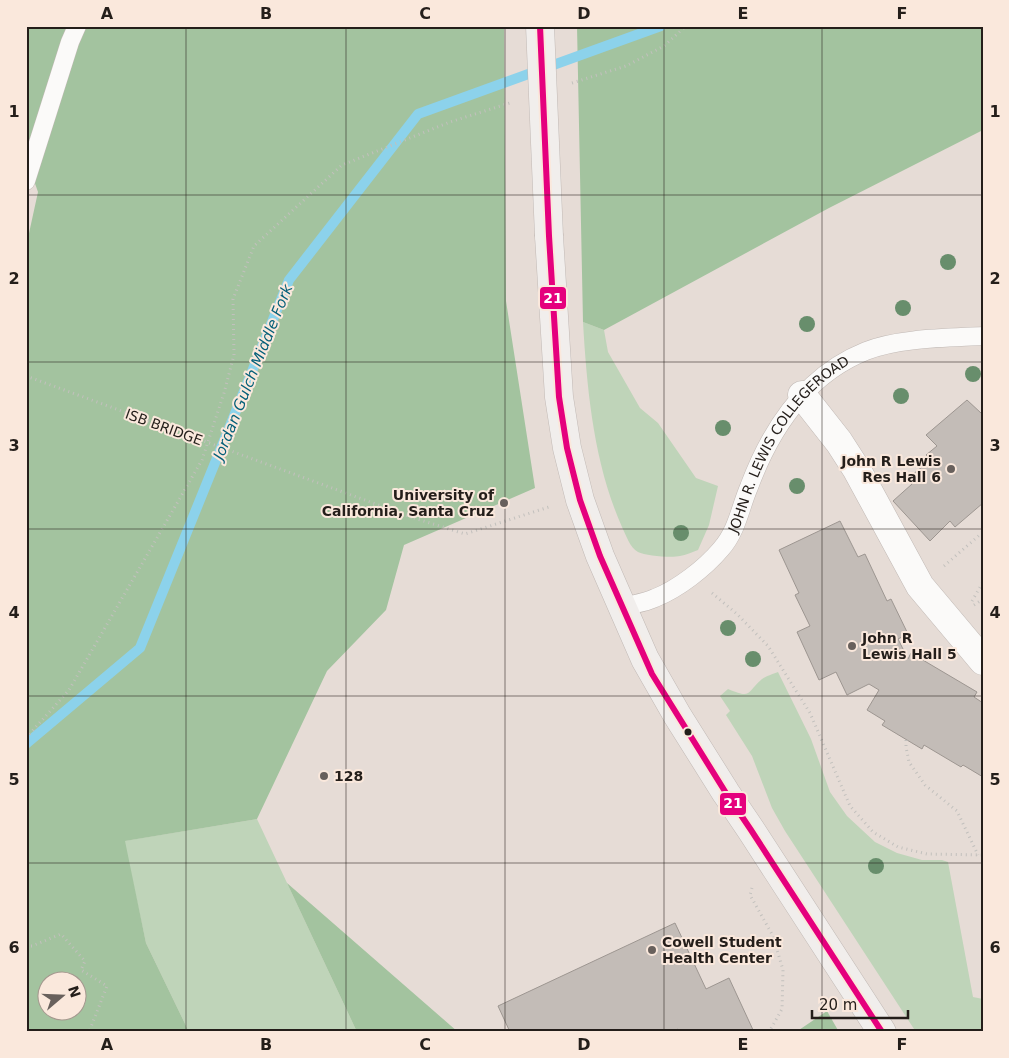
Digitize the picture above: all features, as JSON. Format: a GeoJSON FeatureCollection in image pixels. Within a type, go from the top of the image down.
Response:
{"type":"FeatureCollection","features":[{"type":"Feature","properties":{"kind":"main road"},"geometry":{"type":"LineString","coordinates":[[540,26],[549,236],[559,397],[567,448],[580,500],[622,608],[652,674],[726,793],[882,1032]]}},
{"type":"Feature","properties":{"kind":"street"},"geometry":{"type":"LineString","coordinates":[[802,395],[839,442],[857,470],[920,586],[983,661]]}},
{"type":"Feature","properties":{"kind":"lane"},"geometry":{"type":"LineString","coordinates":[[26,181],[70,42],[78,26]]}},
{"type":"Feature","properties":{"kind":"lane","name":"JOHN R. LEWIS COLLEGEROAD"},"geometry":{"type":"LineString","coordinates":[[622,608],[655,598],[688,580],[721,549],[735,528],[748,488],[765,447],[802,395],[815,381],[835,367],[865,351],[881,346],[924,340],[983,336]]}},
{"type":"Feature","properties":{"kind":"path"},"geometry":{"type":"LineString","coordinates":[[570,83],[626,66],[664,46],[686,26]]}},
{"type":"Feature","properties":{"kind":"path"},"geometry":{"type":"LineString","coordinates":[[26,738],[69,690],[202,460],[224,393],[234,355],[233,298],[254,246],[342,165],[450,122],[515,101]]}},
{"type":"Feature","properties":{"kind":"path","name":"ISB BRIDGE"},"geometry":{"type":"LineString","coordinates":[[26,376],[414,518],[465,534],[557,504]]}},
{"type":"Feature","properties":{"kind":"path"},"geometry":{"type":"LineString","coordinates":[[920,586],[983,532]]}},
{"type":"Feature","properties":{"kind":"path"},"geometry":{"type":"LineString","coordinates":[[712,593],[737,614],[768,646],[810,713],[850,806],[873,832],[898,847],[927,854],[983,855]]}},
{"type":"Feature","properties":{"kind":"path"},"geometry":{"type":"LineString","coordinates":[[906,740],[909,762],[925,785],[956,810],[978,855]]}},
{"type":"Feature","properties":{"kind":"path"},"geometry":{"type":"LineString","coordinates":[[754,884],[750,895],[772,936],[783,970],[782,1009],[769,1032]]}},
{"type":"Feature","properties":{"kind":"path"},"geometry":{"type":"LineString","coordinates":[[26,946],[32,946],[62,934],[85,961],[80,970],[107,986],[89,1032]]}},
{"type":"Feature","properties":{"kind":"green space"},"geometry":{"type":"Polygon","coordinates":[[[26,26],[504,26],[506,301],[535,488],[404,545],[386,610],[327,671],[257,819],[125,841],[146,943],[189,1032],[26,1032],[26,247],[38,192],[26,158],[26,26]]]}},
{"type":"Feature","properties":{"kind":"green space"},"geometry":{"type":"Polygon","coordinates":[[[577,26],[983,26],[983,130],[829,208],[604,330],[583,322],[577,26]]]}},
{"type":"Feature","properties":{"kind":"green space"},"geometry":{"type":"Polygon","coordinates":[[[583,322],[604,330],[608,352],[640,408],[658,423],[696,478],[718,486],[709,525],[698,550],[676,557],[653,556],[638,552],[628,541],[612,503],[598,453],[590,401],[583,322]]]}},
{"type":"Feature","properties":{"kind":"green space"},"geometry":{"type":"Polygon","coordinates":[[[778,672],[811,739],[830,792],[847,816],[875,842],[897,853],[922,860],[942,860],[948,862],[973,997],[983,999],[983,1032],[916,1032],[785,831],[772,808],[752,756],[726,715],[730,711],[720,696],[728,689],[741,694],[748,693],[762,679],[778,672]]]}},
{"type":"Feature","properties":{"kind":"green space"},"geometry":{"type":"Polygon","coordinates":[[[257,819],[357,1032],[189,1032],[146,943],[124,841],[257,819]]]}},
{"type":"Feature","properties":{"kind":"green space"},"geometry":{"type":"Polygon","coordinates":[[[287,883],[458,1032],[357,1032],[287,883]]]}},
{"type":"Feature","properties":{"kind":"green space"},"geometry":{"type":"Polygon","coordinates":[[[827,1011],[839,1032],[796,1032],[827,1011]]]}},
{"type":"Feature","properties":{"kind":"building","name":"John R Lewis Res Hall 6"},"geometry":{"type":"Polygon","coordinates":[[[967,400],[981,413],[983,412],[983,503],[955,527],[950,521],[930,541],[893,501],[912,484],[908,478],[931,460],[926,455],[937,446],[926,435],[967,400]]]}},
{"type":"Feature","properties":{"kind":"building","name":"John R Lewis Hall 5"},"geometry":{"type":"Polygon","coordinates":[[[840,521],[858,557],[865,554],[887,601],[891,599],[908,634],[898,639],[908,659],[911,653],[977,692],[974,697],[983,703],[983,777],[963,765],[961,767],[924,745],[922,749],[882,725],[885,721],[867,710],[879,690],[869,684],[847,695],[836,672],[819,680],[797,632],[810,626],[795,595],[799,593],[779,550],[840,521]]]}},
{"type":"Feature","properties":{"kind":"building","name":"Cowell Student Health Center"},"geometry":{"type":"Polygon","coordinates":[[[675,923],[706,989],[729,978],[754,1032],[679,1032],[678,1029],[673,1032],[510,1032],[498,1006],[675,923]]]}},
{"type":"Feature","properties":{"kind":"waterway","name":"Jordan Gulch Middle Fork"},"geometry":{"type":"LineString","coordinates":[[26,744],[140,648],[289,280],[418,114],[661,26]]}},
{"type":"Feature","properties":{"kind":"transit line","name":"21"},"geometry":{"type":"LineString","coordinates":[[540,26],[549,236],[559,397],[567,448],[580,500],[600,556],[652,674],[726,793],[882,1032]]}},
{"type":"Feature","properties":{"kind":"place","name":"John R Lewis Res Hall 6"},"geometry":{"type":"Point","coordinates":[951,469]}},
{"type":"Feature","properties":{"kind":"place","name":"University of California, Santa Cruz"},"geometry":{"type":"Point","coordinates":[504,503]}},
{"type":"Feature","properties":{"kind":"place","name":"John R Lewis Hall 5"},"geometry":{"type":"Point","coordinates":[852,646]}},
{"type":"Feature","properties":{"kind":"place","name":"128"},"geometry":{"type":"Point","coordinates":[324,776]}},
{"type":"Feature","properties":{"kind":"place","name":"Cowell Student Health Center"},"geometry":{"type":"Point","coordinates":[652,950]}}]}
